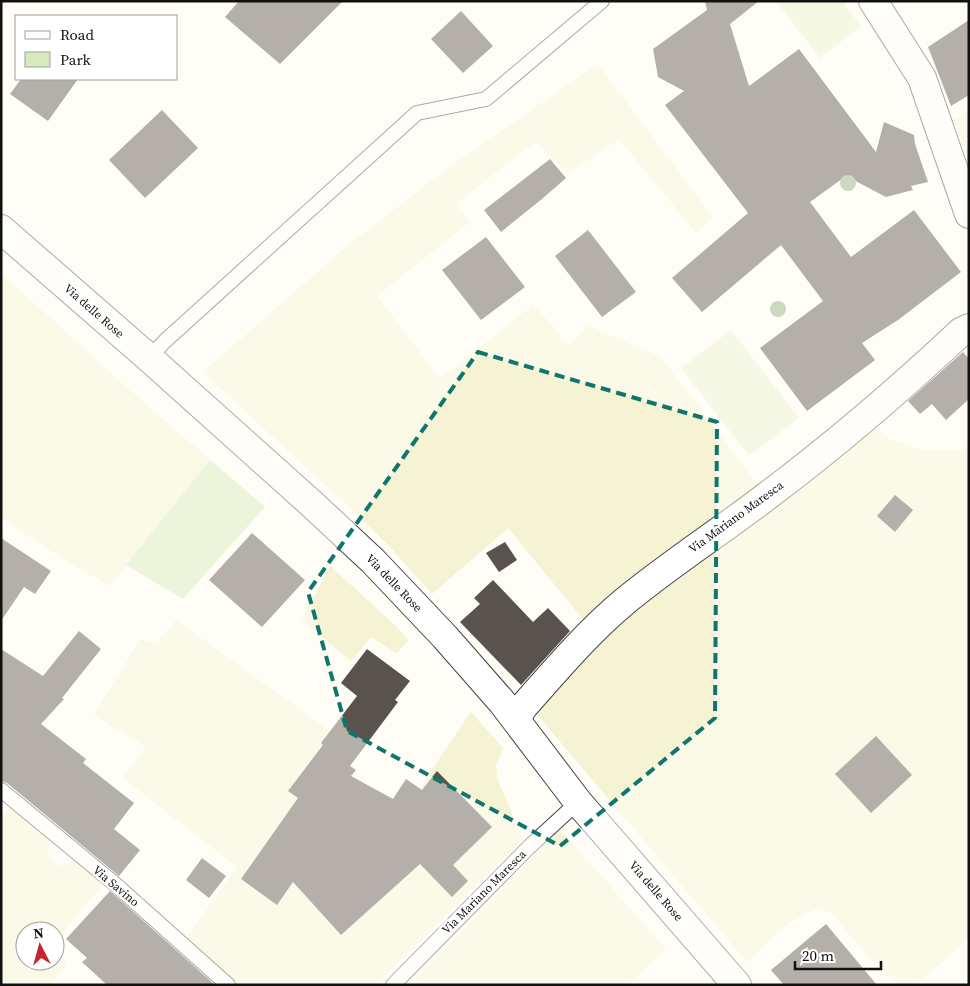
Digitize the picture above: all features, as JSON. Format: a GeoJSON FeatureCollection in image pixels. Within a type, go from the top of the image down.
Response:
{"type":"FeatureCollection","features":[{"type":"Feature","properties":{"kind":"street"},"geometry":{"type":"LineString","coordinates":[[873,1],[922,78],[969,214]]}},
{"type":"Feature","properties":{"kind":"street","name":"Via delle Rose"},"geometry":{"type":"LineString","coordinates":[[1,229],[149,358],[362,550],[445,637],[516,718],[578,802],[737,985]]}},
{"type":"Feature","properties":{"kind":"street","name":"Via Mariano Maresca"},"geometry":{"type":"LineString","coordinates":[[516,718],[524,706],[588,635],[623,603],[676,560],[766,497],[860,422],[961,332],[969,328]]}},
{"type":"Feature","properties":{"kind":"lane"},"geometry":{"type":"LineString","coordinates":[[149,358],[165,340],[417,113],[486,99],[602,1]]}},
{"type":"Feature","properties":{"kind":"lane","name":"Via Savino"},"geometry":{"type":"LineString","coordinates":[[1,790],[115,884],[228,985]]}},
{"type":"Feature","properties":{"kind":"lane","name":"Via Mariano Maresca"},"geometry":{"type":"LineString","coordinates":[[393,985],[529,846],[578,802]]}},
{"type":"Feature","properties":{"kind":"highlighted area"},"geometry":{"type":"Polygon","coordinates":[[[478,352],[717,422],[715,718],[560,846],[347,731],[308,592],[478,352]]]}},
{"type":"Feature","properties":{"kind":"shaded area"},"geometry":{"type":"Polygon","coordinates":[[[598,64],[713,217],[696,233],[619,139],[567,174],[536,141],[456,204],[470,222],[377,296],[440,379],[533,305],[554,327],[568,347],[588,326],[661,357],[761,489],[586,623],[508,528],[432,594],[389,546],[354,512],[203,372],[347,246],[451,166],[598,64]]]}},
{"type":"Feature","properties":{"kind":"shaded area"},"geometry":{"type":"Polygon","coordinates":[[[969,110],[969,162],[954,121],[969,110]]]}},
{"type":"Feature","properties":{"kind":"shaded area"},"geometry":{"type":"Polygon","coordinates":[[[1,273],[125,386],[210,460],[110,586],[68,562],[1,518],[1,273]]]}},
{"type":"Feature","properties":{"kind":"shaded area"},"geometry":{"type":"Polygon","coordinates":[[[873,423],[889,439],[922,450],[963,450],[969,445],[969,938],[916,985],[900,985],[885,975],[831,913],[818,908],[788,923],[747,962],[534,711],[594,640],[873,423]]]}},
{"type":"Feature","properties":{"kind":"shaded area"},"geometry":{"type":"Polygon","coordinates":[[[330,566],[397,627],[409,641],[396,653],[371,637],[351,661],[302,620],[330,566]]]}},
{"type":"Feature","properties":{"kind":"shaded area"},"geometry":{"type":"Polygon","coordinates":[[[176,620],[330,731],[321,743],[323,745],[288,791],[375,853],[471,712],[503,748],[496,765],[497,778],[523,840],[375,985],[238,985],[186,938],[237,867],[123,778],[146,747],[94,715],[140,639],[156,644],[176,620]]]}},
{"type":"Feature","properties":{"kind":"shaded area"},"geometry":{"type":"Polygon","coordinates":[[[10,806],[50,839],[48,856],[61,866],[78,860],[105,882],[65,930],[65,921],[15,921],[15,971],[62,971],[51,985],[1,985],[1,818],[10,806]]]}},
{"type":"Feature","properties":{"kind":"shaded area"},"geometry":{"type":"Polygon","coordinates":[[[556,833],[563,833],[666,949],[628,985],[410,985],[556,833]]]}},
{"type":"Feature","properties":{"kind":"green space"},"geometry":{"type":"Polygon","coordinates":[[[776,1],[842,1],[861,26],[820,58],[776,1]]]}},
{"type":"Feature","properties":{"kind":"green space"},"geometry":{"type":"Polygon","coordinates":[[[731,330],[799,418],[749,456],[681,368],[731,330]]]}},
{"type":"Feature","properties":{"kind":"green space"},"geometry":{"type":"Polygon","coordinates":[[[210,460],[265,507],[183,599],[126,565],[210,460]]]}},
{"type":"Feature","properties":{"kind":"building"},"geometry":{"type":"Polygon","coordinates":[[[239,1],[343,1],[280,64],[225,17],[239,1]]]}},
{"type":"Feature","properties":{"kind":"building"},"geometry":{"type":"Polygon","coordinates":[[[705,1],[759,1],[730,24],[749,86],[799,49],[876,152],[884,122],[914,135],[915,144],[928,182],[911,186],[913,190],[886,197],[846,176],[810,202],[851,257],[914,210],[961,272],[898,320],[862,343],[875,360],[807,411],[760,348],[823,301],[781,245],[702,312],[672,278],[748,213],[665,105],[684,91],[658,77],[653,49],[707,10],[705,1]]]}},
{"type":"Feature","properties":{"kind":"building"},"geometry":{"type":"Polygon","coordinates":[[[461,11],[493,46],[463,73],[431,39],[461,11]]]}},
{"type":"Feature","properties":{"kind":"building"},"geometry":{"type":"Polygon","coordinates":[[[969,20],[969,95],[951,106],[928,47],[969,20]]]}},
{"type":"Feature","properties":{"kind":"building"},"geometry":{"type":"Polygon","coordinates":[[[20,80],[77,80],[48,121],[10,94],[20,80]]]}},
{"type":"Feature","properties":{"kind":"building"},"geometry":{"type":"Polygon","coordinates":[[[162,110],[198,148],[145,198],[109,160],[162,110]]]}},
{"type":"Feature","properties":{"kind":"building"},"geometry":{"type":"Polygon","coordinates":[[[550,159],[566,178],[501,232],[484,210],[550,159]]]}},
{"type":"Feature","properties":{"kind":"building"},"geometry":{"type":"Polygon","coordinates":[[[588,230],[636,292],[602,317],[555,256],[588,230]]]}},
{"type":"Feature","properties":{"kind":"building"},"geometry":{"type":"Polygon","coordinates":[[[486,237],[525,287],[481,320],[442,270],[486,237]]]}},
{"type":"Feature","properties":{"kind":"building"},"geometry":{"type":"Polygon","coordinates":[[[963,352],[969,359],[969,399],[946,420],[932,404],[920,414],[908,401],[963,352]]]}},
{"type":"Feature","properties":{"kind":"building"},"geometry":{"type":"Polygon","coordinates":[[[895,495],[913,510],[895,532],[877,516],[895,495]]]}},
{"type":"Feature","properties":{"kind":"building"},"geometry":{"type":"Polygon","coordinates":[[[252,533],[305,580],[262,627],[209,580],[252,533]]]}},
{"type":"Feature","properties":{"kind":"building"},"geometry":{"type":"Polygon","coordinates":[[[1,538],[51,571],[35,594],[24,587],[1,621],[1,538]]]}},
{"type":"Feature","properties":{"kind":"building"},"geometry":{"type":"Polygon","coordinates":[[[505,542],[517,560],[499,572],[486,553],[505,542]]]}},
{"type":"Feature","properties":{"kind":"building"},"geometry":{"type":"Polygon","coordinates":[[[493,580],[533,622],[548,608],[570,631],[521,685],[460,622],[480,604],[474,598],[493,580]]]}},
{"type":"Feature","properties":{"kind":"building"},"geometry":{"type":"Polygon","coordinates":[[[79,631],[101,649],[62,698],[64,699],[41,724],[86,759],[83,763],[134,803],[114,829],[140,850],[119,876],[7,783],[1,781],[1,649],[43,676],[79,631]]]}},
{"type":"Feature","properties":{"kind":"building"},"geometry":{"type":"Polygon","coordinates":[[[367,649],[410,681],[395,700],[398,702],[350,766],[356,770],[351,776],[393,799],[406,779],[422,790],[437,771],[492,827],[453,865],[468,881],[452,897],[420,864],[341,935],[293,882],[277,905],[241,879],[298,798],[288,791],[323,745],[321,743],[357,696],[341,683],[367,649]]]}},
{"type":"Feature","properties":{"kind":"building"},"geometry":{"type":"Polygon","coordinates":[[[876,736],[912,775],[871,813],[835,774],[876,736]]]}},
{"type":"Feature","properties":{"kind":"building"},"geometry":{"type":"Polygon","coordinates":[[[202,858],[226,876],[209,898],[186,880],[202,858]]]}},
{"type":"Feature","properties":{"kind":"building"},"geometry":{"type":"Polygon","coordinates":[[[110,891],[215,985],[107,985],[82,962],[87,958],[66,939],[110,891]]]}},
{"type":"Feature","properties":{"kind":"building"},"geometry":{"type":"Polygon","coordinates":[[[826,924],[877,985],[784,985],[771,970],[826,924]]]}}]}
